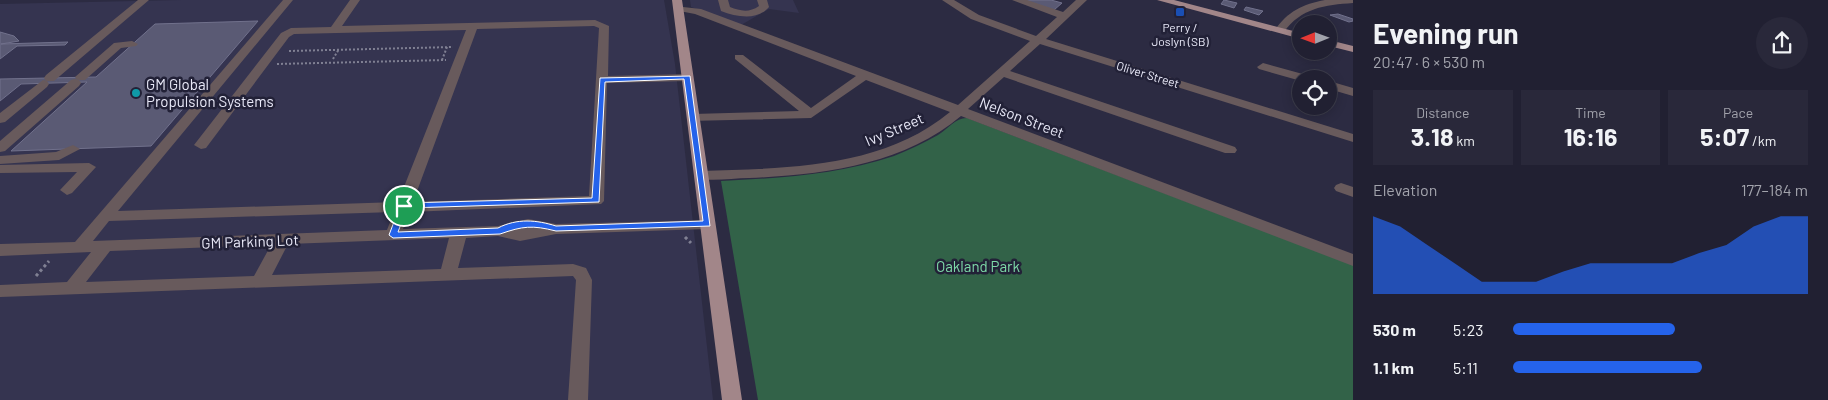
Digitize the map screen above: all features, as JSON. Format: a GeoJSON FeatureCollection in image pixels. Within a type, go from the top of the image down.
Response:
{"type":"FeatureCollection","features":[{"type":"Feature","properties":{"kind":"main road"},"geometry":{"type":"LineString","coordinates":[[1162,0],[1292,33]]}},
{"type":"Feature","properties":{"kind":"main road"},"geometry":{"type":"LineString","coordinates":[[677,4],[732,400]]}},
{"type":"Feature","properties":{"kind":"main road"},"geometry":{"type":"LineString","coordinates":[[1338,45],[1353,49]]}},
{"type":"Feature","properties":{"kind":"street"},"geometry":{"type":"LineString","coordinates":[[0,119],[144,0]]}},
{"type":"Feature","properties":{"kind":"street"},"geometry":{"type":"LineString","coordinates":[[79,247],[288,0]]}},
{"type":"Feature","properties":{"kind":"street"},"geometry":{"type":"LineString","coordinates":[[335,29],[355,0]]}},
{"type":"Feature","properties":{"kind":"street"},"geometry":{"type":"LineString","coordinates":[[724,0],[725,9],[736,14],[760,11],[764,7],[762,0]]}},
{"type":"Feature","properties":{"kind":"street","name":"Oliver Street"},"geometry":{"type":"LineString","coordinates":[[947,0],[986,22],[1037,40],[1353,138]]}},
{"type":"Feature","properties":{"kind":"street"},"geometry":{"type":"LineString","coordinates":[[1016,0],[1064,16]]}},
{"type":"Feature","properties":{"kind":"street","name":"Ivy Street"},"geometry":{"type":"LineString","coordinates":[[700,175],[798,171],[857,160],[891,150],[919,138],[958,110],[1082,0]]}},
{"type":"Feature","properties":{"kind":"street"},"geometry":{"type":"LineString","coordinates":[[1280,30],[1286,20],[1301,10],[1327,3],[1353,0]]}},
{"type":"Feature","properties":{"kind":"street","name":"Nelson Street"},"geometry":{"type":"LineString","coordinates":[[677,4],[1353,260]]}},
{"type":"Feature","properties":{"kind":"street"},"geometry":{"type":"LineString","coordinates":[[105,216],[596,201],[604,26],[595,22],[292,31],[285,35],[201,145]]}},
{"type":"Feature","properties":{"kind":"street"},"geometry":{"type":"LineString","coordinates":[[393,235],[473,26]]}},
{"type":"Feature","properties":{"kind":"street"},"geometry":{"type":"LineString","coordinates":[[0,148],[118,45],[132,44]]}},
{"type":"Feature","properties":{"kind":"street"},"geometry":{"type":"LineString","coordinates":[[739,57],[811,114]]}},
{"type":"Feature","properties":{"kind":"street"},"geometry":{"type":"LineString","coordinates":[[1263,67],[1292,75]]}},
{"type":"Feature","properties":{"kind":"street"},"geometry":{"type":"LineString","coordinates":[[1001,72],[1230,150]]}},
{"type":"Feature","properties":{"kind":"street"},"geometry":{"type":"LineString","coordinates":[[693,118],[811,114],[865,75]]}},
{"type":"Feature","properties":{"kind":"street"},"geometry":{"type":"LineString","coordinates":[[602,80],[687,77]]}},
{"type":"Feature","properties":{"kind":"street"},"geometry":{"type":"LineString","coordinates":[[1337,87],[1353,92]]}},
{"type":"Feature","properties":{"kind":"street"},"geometry":{"type":"LineString","coordinates":[[0,160],[59,156],[73,149]]}},
{"type":"Feature","properties":{"kind":"street"},"geometry":{"type":"LineString","coordinates":[[0,170],[89,167],[67,190]]}},
{"type":"Feature","properties":{"kind":"street","name":"GM Parking Lot"},"geometry":{"type":"LineString","coordinates":[[0,250],[459,232],[500,231],[509,236],[527,235],[556,229],[707,224]]}},
{"type":"Feature","properties":{"kind":"street"},"geometry":{"type":"LineString","coordinates":[[448,274],[459,232]]}},
{"type":"Feature","properties":{"kind":"street"},"geometry":{"type":"LineString","coordinates":[[260,281],[282,240]]}},
{"type":"Feature","properties":{"kind":"street"},"geometry":{"type":"LineString","coordinates":[[71,289],[105,246]]}},
{"type":"Feature","properties":{"kind":"street"},"geometry":{"type":"LineString","coordinates":[[0,291],[573,270],[580,272],[584,280],[578,400]]}},
{"type":"Feature","properties":{"kind":"path"},"geometry":{"type":"LineString","coordinates":[[274,50],[465,46]]}},
{"type":"Feature","properties":{"kind":"path"},"geometry":{"type":"LineString","coordinates":[[442,60],[447,47]]}},
{"type":"Feature","properties":{"kind":"path"},"geometry":{"type":"LineString","coordinates":[[333,59],[339,49]]}},
{"type":"Feature","properties":{"kind":"path"},"geometry":{"type":"LineString","coordinates":[[263,64],[460,59]]}},
{"type":"Feature","properties":{"kind":"shaded area"},"geometry":{"type":"Polygon","coordinates":[[[181,0],[664,0],[675,64],[713,400],[0,400],[0,4],[181,0]]]}},
{"type":"Feature","properties":{"kind":"shaded area"},"geometry":{"type":"Polygon","coordinates":[[[690,0],[793,0],[799,13],[769,9],[741,25],[691,7],[690,0]]]}},
{"type":"Feature","properties":{"kind":"green space","name":"Oakland Park"},"geometry":{"type":"Polygon","coordinates":[[[967,118],[1353,265],[1353,400],[758,400],[721,181],[808,174],[851,168],[894,156],[938,135],[955,122],[967,118]]]}},
{"type":"Feature","properties":{"kind":"building"},"geometry":{"type":"Polygon","coordinates":[[[1020,0],[1051,0],[1062,3],[1054,10],[1020,0]]]}},
{"type":"Feature","properties":{"kind":"building"},"geometry":{"type":"Polygon","coordinates":[[[1224,0],[1237,3],[1234,8],[1221,4],[1224,0]]]}},
{"type":"Feature","properties":{"kind":"building"},"geometry":{"type":"Polygon","coordinates":[[[1246,7],[1263,11],[1259,15],[1244,10],[1246,7]]]}},
{"type":"Feature","properties":{"kind":"building"},"geometry":{"type":"Polygon","coordinates":[[[1338,14],[1353,19],[1353,21],[1349,22],[1338,18],[1338,15],[1330,15],[1338,14]]]}},
{"type":"Feature","properties":{"kind":"building","name":"GM Global Propulsion Systems"},"geometry":{"type":"Polygon","coordinates":[[[258,21],[151,146],[11,151],[87,82],[21,84],[0,101],[0,79],[96,77],[155,24],[258,21]]]}},
{"type":"Feature","properties":{"kind":"building"},"geometry":{"type":"Polygon","coordinates":[[[0,32],[14,36],[19,41],[1,44],[68,42],[65,45],[17,46],[0,59],[0,32]]]}},
{"type":"Feature","properties":{"kind":"place","name":"Perry / Joslyn (SB)"},"geometry":{"type":"Point","coordinates":[1180,12]}},
{"type":"Feature","properties":{"kind":"place","name":"GM Global Propulsion Systems"},"geometry":{"type":"Point","coordinates":[136,93]}},
{"type":"Feature","properties":{"kind":"route"},"geometry":{"type":"LineString","coordinates":[[687,77],[707,224],[556,229],[538,224],[511,225],[500,231],[393,235],[404,206],[596,201],[602,80],[687,77]]}}]}
